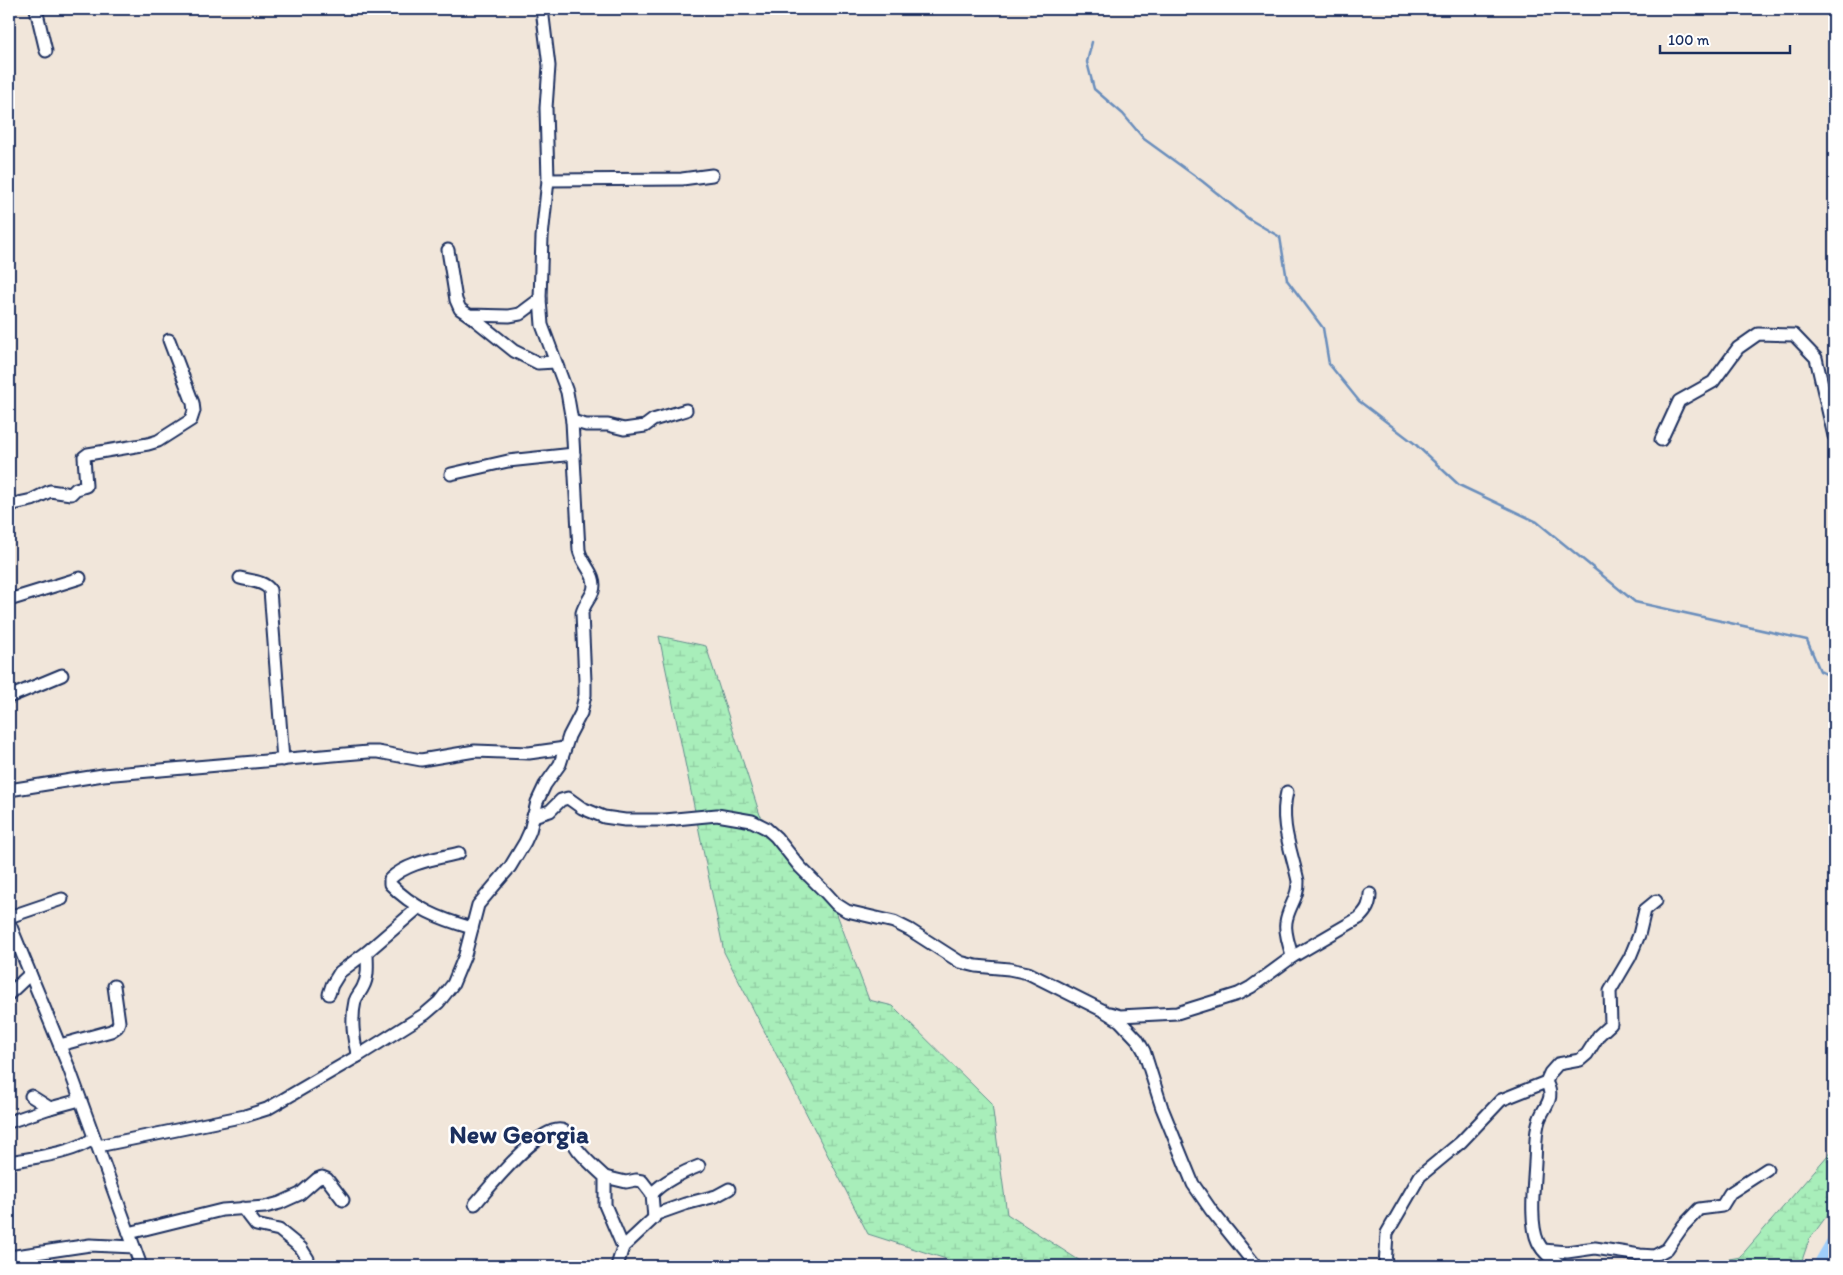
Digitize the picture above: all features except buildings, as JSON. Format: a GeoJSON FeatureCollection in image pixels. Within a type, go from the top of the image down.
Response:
{"type":"FeatureCollection","features":[{"type":"Feature","properties":{"kind":"street"},"geometry":{"type":"LineString","coordinates":[[36,9],[46,52]]}},
{"type":"Feature","properties":{"kind":"street"},"geometry":{"type":"LineString","coordinates":[[9,1162],[74,1149],[86,1144],[258,1112],[267,1109],[358,1056],[425,1014],[439,1002],[453,984],[465,955],[478,905],[510,867],[526,842],[537,802],[545,785],[560,764],[584,703],[582,613],[594,586],[590,569],[580,553],[572,421],[567,392],[542,325],[540,299],[542,238],[548,180],[546,108],[549,66],[542,9]]}},
{"type":"Feature","properties":{"kind":"street"},"geometry":{"type":"LineString","coordinates":[[548,180],[682,179],[712,175]]}},
{"type":"Feature","properties":{"kind":"street"},"geometry":{"type":"LineString","coordinates":[[448,250],[456,300],[460,309],[514,351],[538,364],[555,362]]}},
{"type":"Feature","properties":{"kind":"street"},"geometry":{"type":"LineString","coordinates":[[469,316],[509,316],[520,314],[540,299]]}},
{"type":"Feature","properties":{"kind":"street"},"geometry":{"type":"LineString","coordinates":[[520,314],[532,318],[542,325]]}},
{"type":"Feature","properties":{"kind":"street"},"geometry":{"type":"LineString","coordinates":[[1661,440],[1679,401],[1713,382],[1738,348],[1758,334],[1794,335],[1816,358],[1834,436]]}},
{"type":"Feature","properties":{"kind":"street"},"geometry":{"type":"LineString","coordinates":[[9,505],[32,500],[50,491],[71,494],[76,489],[86,486],[84,457],[88,454],[158,441],[191,420],[194,411],[193,403],[169,340]]}},
{"type":"Feature","properties":{"kind":"street"},"geometry":{"type":"LineString","coordinates":[[572,421],[608,425],[624,429],[645,426],[653,420],[686,410]]}},
{"type":"Feature","properties":{"kind":"street"},"geometry":{"type":"LineString","coordinates":[[451,474],[508,462],[574,454]]}},
{"type":"Feature","properties":{"kind":"street"},"geometry":{"type":"LineString","coordinates":[[9,600],[80,578]]}},
{"type":"Feature","properties":{"kind":"street"},"geometry":{"type":"LineString","coordinates":[[240,578],[262,583],[270,590],[283,760]]}},
{"type":"Feature","properties":{"kind":"street"},"geometry":{"type":"LineString","coordinates":[[9,697],[62,675]]}},
{"type":"Feature","properties":{"kind":"street"},"geometry":{"type":"LineString","coordinates":[[9,790],[103,775],[180,767],[378,752],[414,760],[428,760],[475,751],[529,753],[565,748]]}},
{"type":"Feature","properties":{"kind":"street"},"geometry":{"type":"LineString","coordinates":[[1286,792],[1283,822],[1295,865],[1298,891],[1285,927],[1292,957]]}},
{"type":"Feature","properties":{"kind":"street"},"geometry":{"type":"LineString","coordinates":[[533,816],[550,811],[561,800],[568,798],[582,808],[604,817],[625,820],[665,820],[717,816],[752,821],[766,828],[776,837],[800,867],[826,894],[836,904],[847,910],[894,922],[960,962],[1028,973],[1104,1011],[1120,1021],[1137,1039],[1144,1052],[1162,1108],[1193,1184],[1211,1210],[1256,1266]]}},
{"type":"Feature","properties":{"kind":"street"},"geometry":{"type":"LineString","coordinates":[[459,853],[415,864],[390,879],[390,884],[418,908],[433,916],[472,928]]}},
{"type":"Feature","properties":{"kind":"street"},"geometry":{"type":"LineString","coordinates":[[1104,1011],[1120,1016],[1177,1013],[1238,994],[1292,957],[1359,918],[1370,904],[1370,894]]}},
{"type":"Feature","properties":{"kind":"street"},"geometry":{"type":"LineString","coordinates":[[9,917],[62,899]]}},
{"type":"Feature","properties":{"kind":"street"},"geometry":{"type":"LineString","coordinates":[[1385,1266],[1386,1233],[1420,1176],[1461,1142],[1501,1100],[1546,1082],[1550,1073],[1558,1064],[1580,1060],[1587,1054],[1599,1034],[1611,1024],[1610,991],[1630,957],[1639,935],[1645,910],[1656,901]]}},
{"type":"Feature","properties":{"kind":"street"},"geometry":{"type":"LineString","coordinates":[[329,994],[340,972],[367,952],[418,908]]}},
{"type":"Feature","properties":{"kind":"street"},"geometry":{"type":"LineString","coordinates":[[9,922],[69,1068]]}},
{"type":"Feature","properties":{"kind":"street"},"geometry":{"type":"LineString","coordinates":[[358,1056],[353,1034],[355,1003],[357,996],[363,989],[367,974],[367,952]]}},
{"type":"Feature","properties":{"kind":"street"},"geometry":{"type":"LineString","coordinates":[[9,994],[30,974]]}},
{"type":"Feature","properties":{"kind":"street"},"geometry":{"type":"LineString","coordinates":[[114,986],[118,1026],[111,1031],[60,1045],[141,1266]]}},
{"type":"Feature","properties":{"kind":"street"},"geometry":{"type":"LineString","coordinates":[[1546,1082],[1550,1096],[1548,1104],[1541,1114],[1537,1130],[1533,1202],[1535,1234],[1543,1250],[1562,1266]]}},
{"type":"Feature","properties":{"kind":"street"},"geometry":{"type":"LineString","coordinates":[[31,1096],[50,1108]]}},
{"type":"Feature","properties":{"kind":"street"},"geometry":{"type":"LineString","coordinates":[[9,1122],[80,1100]]}},
{"type":"Feature","properties":{"kind":"street"},"geometry":{"type":"LineString","coordinates":[[475,1204],[518,1155],[534,1142],[557,1129],[562,1130],[569,1135],[582,1154],[605,1177],[626,1182],[642,1180],[652,1194],[654,1218],[623,1247],[617,1266]]}},
{"type":"Feature","properties":{"kind":"street"},"geometry":{"type":"LineString","coordinates":[[652,1194],[656,1188],[685,1171],[699,1166]]}},
{"type":"Feature","properties":{"kind":"street"},"geometry":{"type":"LineString","coordinates":[[1543,1250],[1567,1252],[1595,1248],[1654,1256],[1667,1249],[1683,1226],[1699,1209],[1722,1206],[1730,1193],[1767,1169]]}},
{"type":"Feature","properties":{"kind":"street"},"geometry":{"type":"LineString","coordinates":[[605,1177],[605,1205],[623,1247]]}},
{"type":"Feature","properties":{"kind":"street"},"geometry":{"type":"LineString","coordinates":[[129,1233],[200,1214],[280,1204],[300,1194],[317,1179],[322,1178],[326,1179],[343,1200]]}},
{"type":"Feature","properties":{"kind":"street"},"geometry":{"type":"LineString","coordinates":[[654,1215],[716,1196],[729,1188]]}},
{"type":"Feature","properties":{"kind":"street"},"geometry":{"type":"LineString","coordinates":[[243,1208],[256,1225],[278,1230],[300,1248],[308,1259],[307,1266]]}},
{"type":"Feature","properties":{"kind":"street"},"geometry":{"type":"LineString","coordinates":[[9,1257],[90,1246],[134,1247]]}},
{"type":"Feature","properties":{"kind":"green space"},"geometry":{"type":"Polygon","coordinates":[[[659,636],[706,646],[760,815],[800,867],[828,890],[869,1000],[893,1006],[992,1104],[1007,1214],[1088,1266],[949,1266],[946,1259],[868,1234],[724,952],[659,636]]]}},
{"type":"Feature","properties":{"kind":"green space"},"geometry":{"type":"Polygon","coordinates":[[[1834,1148],[1834,1206],[1809,1240],[1800,1266],[1707,1266],[1708,1263],[1740,1257],[1834,1148]]]}},
{"type":"Feature","properties":{"kind":"waterway"},"geometry":{"type":"LineString","coordinates":[[1092,42],[1087,62],[1094,89],[1123,114],[1144,139],[1202,181],[1249,219],[1280,237],[1287,280],[1323,328],[1329,364],[1359,401],[1414,443],[1459,485],[1537,522],[1635,602],[1807,640],[1820,671],[1834,678]]}},
{"type":"Feature","properties":{"kind":"waterway"},"geometry":{"type":"LineString","coordinates":[[1820,1266],[1834,1242]]}},
{"type":"Feature","properties":{"kind":"district","name":"New Georgia"},"geometry":{"type":"Point","coordinates":[519,1134]}}]}
